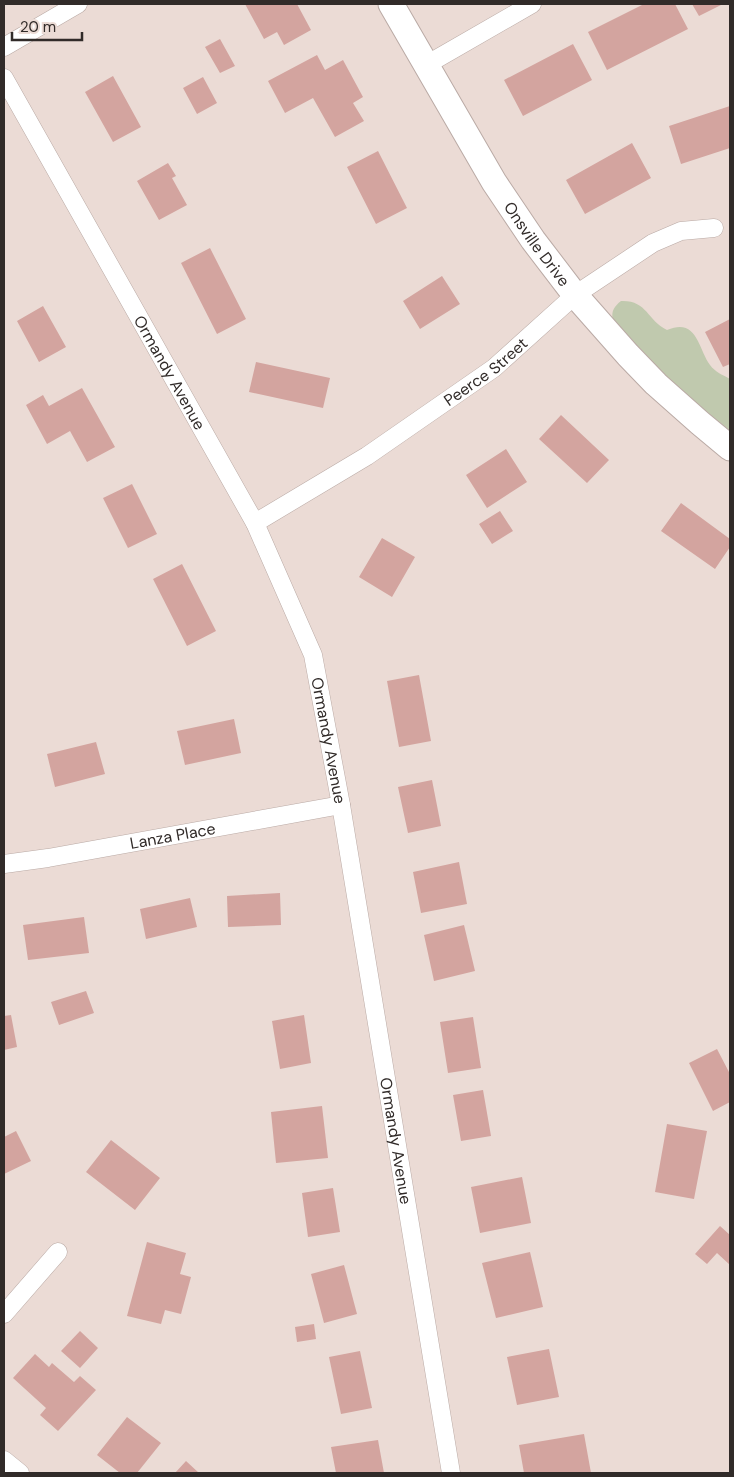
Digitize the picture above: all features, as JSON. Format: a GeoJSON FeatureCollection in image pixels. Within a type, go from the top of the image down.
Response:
{"type":"FeatureCollection","features":[{"type":"Feature","properties":{"kind":"street"},"geometry":{"type":"LineString","coordinates":[[4,46],[78,4]]}},
{"type":"Feature","properties":{"kind":"street","name":"Onsville Drive"},"geometry":{"type":"LineString","coordinates":[[391,4],[494,182],[533,240],[575,295],[628,355],[656,384],[730,448]]}},
{"type":"Feature","properties":{"kind":"street"},"geometry":{"type":"LineString","coordinates":[[426,65],[532,4]]}},
{"type":"Feature","properties":{"kind":"street","name":"Ormandy Avenue"},"geometry":{"type":"LineString","coordinates":[[4,78],[255,524],[313,655],[341,805],[451,1473]]}},
{"type":"Feature","properties":{"kind":"street","name":"Peerce Street"},"geometry":{"type":"LineString","coordinates":[[255,524],[368,456],[494,368],[575,295],[653,243],[681,231],[714,228]]}},
{"type":"Feature","properties":{"kind":"street","name":"Lanza Place"},"geometry":{"type":"LineString","coordinates":[[4,864],[48,858],[341,805]]}},
{"type":"Feature","properties":{"kind":"street"},"geometry":{"type":"LineString","coordinates":[[4,1314],[58,1252]]}},
{"type":"Feature","properties":{"kind":"street"},"geometry":{"type":"LineString","coordinates":[[4,1460],[20,1473]]}},
{"type":"Feature","properties":{"kind":"green space"},"geometry":{"type":"Polygon","coordinates":[[[621,301],[630,302],[642,307],[660,326],[667,330],[677,327],[691,331],[710,365],[730,379],[730,435],[709,418],[618,332],[612,315],[614,308],[621,301]]]}},
{"type":"Feature","properties":{"kind":"building"},"geometry":{"type":"Polygon","coordinates":[[[245,4],[297,4],[311,30],[284,45],[277,32],[264,39],[245,4]]]}},
{"type":"Feature","properties":{"kind":"building"},"geometry":{"type":"Polygon","coordinates":[[[644,4],[675,4],[688,29],[607,70],[588,32],[644,4]]]}},
{"type":"Feature","properties":{"kind":"building"},"geometry":{"type":"Polygon","coordinates":[[[692,4],[723,4],[699,16],[692,4]]]}},
{"type":"Feature","properties":{"kind":"building"},"geometry":{"type":"Polygon","coordinates":[[[220,39],[235,66],[220,73],[205,47],[220,39]]]}},
{"type":"Feature","properties":{"kind":"building"},"geometry":{"type":"Polygon","coordinates":[[[573,44],[592,80],[523,116],[504,80],[573,44]]]}},
{"type":"Feature","properties":{"kind":"building"},"geometry":{"type":"Polygon","coordinates":[[[317,55],[325,70],[343,60],[363,97],[353,103],[364,121],[335,137],[313,98],[285,113],[268,81],[317,55]]]}},
{"type":"Feature","properties":{"kind":"building"},"geometry":{"type":"Polygon","coordinates":[[[113,76],[141,127],[113,142],[85,92],[113,76]]]}},
{"type":"Feature","properties":{"kind":"building"},"geometry":{"type":"Polygon","coordinates":[[[203,77],[217,103],[197,114],[183,88],[203,77]]]}},
{"type":"Feature","properties":{"kind":"building"},"geometry":{"type":"Polygon","coordinates":[[[730,106],[730,148],[681,164],[669,126],[730,106]]]}},
{"type":"Feature","properties":{"kind":"building"},"geometry":{"type":"Polygon","coordinates":[[[632,143],[651,178],[585,214],[566,180],[632,143]]]}},
{"type":"Feature","properties":{"kind":"building"},"geometry":{"type":"Polygon","coordinates":[[[378,151],[407,208],[376,224],[347,167],[378,151]]]}},
{"type":"Feature","properties":{"kind":"building"},"geometry":{"type":"Polygon","coordinates":[[[168,163],[176,176],[172,178],[187,205],[159,220],[137,181],[168,163]]]}},
{"type":"Feature","properties":{"kind":"building"},"geometry":{"type":"Polygon","coordinates":[[[210,248],[246,319],[217,334],[181,263],[210,248]]]}},
{"type":"Feature","properties":{"kind":"building"},"geometry":{"type":"Polygon","coordinates":[[[442,276],[460,304],[420,329],[403,301],[442,276]]]}},
{"type":"Feature","properties":{"kind":"building"},"geometry":{"type":"Polygon","coordinates":[[[43,306],[66,347],[39,362],[17,321],[43,306]]]}},
{"type":"Feature","properties":{"kind":"building"},"geometry":{"type":"Polygon","coordinates":[[[730,319],[730,364],[723,367],[705,332],[730,319]]]}},
{"type":"Feature","properties":{"kind":"building"},"geometry":{"type":"Polygon","coordinates":[[[256,362],[330,378],[323,408],[249,392],[256,362]]]}},
{"type":"Feature","properties":{"kind":"building"},"geometry":{"type":"Polygon","coordinates":[[[82,388],[115,447],[87,462],[70,431],[47,444],[26,405],[43,395],[49,406],[82,388]]]}},
{"type":"Feature","properties":{"kind":"building"},"geometry":{"type":"Polygon","coordinates":[[[561,415],[609,460],[587,483],[539,439],[561,415]]]}},
{"type":"Feature","properties":{"kind":"building"},"geometry":{"type":"Polygon","coordinates":[[[506,449],[527,482],[487,508],[466,475],[506,449]]]}},
{"type":"Feature","properties":{"kind":"building"},"geometry":{"type":"Polygon","coordinates":[[[132,484],[157,534],[128,548],[103,498],[132,484]]]}},
{"type":"Feature","properties":{"kind":"building"},"geometry":{"type":"Polygon","coordinates":[[[681,503],[730,539],[730,547],[715,569],[661,531],[681,503]]]}},
{"type":"Feature","properties":{"kind":"building"},"geometry":{"type":"Polygon","coordinates":[[[500,511],[513,531],[492,544],[479,524],[500,511]]]}},
{"type":"Feature","properties":{"kind":"building"},"geometry":{"type":"Polygon","coordinates":[[[382,538],[415,557],[392,597],[359,577],[382,538]]]}},
{"type":"Feature","properties":{"kind":"building"},"geometry":{"type":"Polygon","coordinates":[[[182,564],[216,631],[187,646],[153,579],[182,564]]]}},
{"type":"Feature","properties":{"kind":"building"},"geometry":{"type":"Polygon","coordinates":[[[419,675],[431,741],[399,747],[387,681],[419,675]]]}},
{"type":"Feature","properties":{"kind":"building"},"geometry":{"type":"Polygon","coordinates":[[[234,719],[241,753],[185,765],[177,731],[234,719]]]}},
{"type":"Feature","properties":{"kind":"building"},"geometry":{"type":"Polygon","coordinates":[[[96,742],[105,774],[55,787],[47,754],[96,742]]]}},
{"type":"Feature","properties":{"kind":"building"},"geometry":{"type":"Polygon","coordinates":[[[432,780],[441,826],[408,833],[398,787],[432,780]]]}},
{"type":"Feature","properties":{"kind":"building"},"geometry":{"type":"Polygon","coordinates":[[[459,862],[467,904],[421,913],[413,872],[459,862]]]}},
{"type":"Feature","properties":{"kind":"building"},"geometry":{"type":"Polygon","coordinates":[[[280,893],[281,925],[228,927],[227,896],[280,893]]]}},
{"type":"Feature","properties":{"kind":"building"},"geometry":{"type":"Polygon","coordinates":[[[190,898],[197,927],[146,939],[140,909],[190,898]]]}},
{"type":"Feature","properties":{"kind":"building"},"geometry":{"type":"Polygon","coordinates":[[[84,917],[89,953],[28,960],[23,925],[84,917]]]}},
{"type":"Feature","properties":{"kind":"building"},"geometry":{"type":"Polygon","coordinates":[[[464,925],[475,971],[434,981],[424,935],[464,925]]]}},
{"type":"Feature","properties":{"kind":"building"},"geometry":{"type":"Polygon","coordinates":[[[86,991],[94,1013],[59,1025],[51,1002],[86,991]]]}},
{"type":"Feature","properties":{"kind":"building"},"geometry":{"type":"Polygon","coordinates":[[[11,1015],[17,1047],[4,1050],[4,1016],[11,1015]]]}},
{"type":"Feature","properties":{"kind":"building"},"geometry":{"type":"Polygon","coordinates":[[[304,1015],[311,1063],[280,1069],[272,1021],[304,1015]]]}},
{"type":"Feature","properties":{"kind":"building"},"geometry":{"type":"Polygon","coordinates":[[[473,1017],[481,1068],[448,1073],[440,1022],[473,1017]]]}},
{"type":"Feature","properties":{"kind":"building"},"geometry":{"type":"Polygon","coordinates":[[[717,1049],[730,1074],[730,1102],[713,1111],[689,1063],[717,1049]]]}},
{"type":"Feature","properties":{"kind":"building"},"geometry":{"type":"Polygon","coordinates":[[[483,1090],[491,1136],[461,1141],[453,1095],[483,1090]]]}},
{"type":"Feature","properties":{"kind":"building"},"geometry":{"type":"Polygon","coordinates":[[[322,1106],[328,1158],[276,1163],[271,1112],[322,1106]]]}},
{"type":"Feature","properties":{"kind":"building"},"geometry":{"type":"Polygon","coordinates":[[[667,1124],[707,1131],[694,1199],[655,1192],[667,1124]]]}},
{"type":"Feature","properties":{"kind":"building"},"geometry":{"type":"Polygon","coordinates":[[[16,1131],[31,1161],[4,1174],[4,1137],[16,1131]]]}},
{"type":"Feature","properties":{"kind":"building"},"geometry":{"type":"Polygon","coordinates":[[[111,1140],[160,1178],[135,1210],[86,1172],[111,1140]]]}},
{"type":"Feature","properties":{"kind":"building"},"geometry":{"type":"Polygon","coordinates":[[[522,1177],[531,1223],[480,1233],[471,1187],[522,1177]]]}},
{"type":"Feature","properties":{"kind":"building"},"geometry":{"type":"Polygon","coordinates":[[[333,1188],[340,1232],[308,1237],[302,1193],[333,1188]]]}},
{"type":"Feature","properties":{"kind":"building"},"geometry":{"type":"Polygon","coordinates":[[[720,1226],[730,1235],[730,1265],[717,1253],[707,1264],[695,1254],[720,1226]]]}},
{"type":"Feature","properties":{"kind":"building"},"geometry":{"type":"Polygon","coordinates":[[[147,1242],[186,1253],[180,1274],[191,1277],[181,1314],[165,1310],[161,1324],[127,1316],[147,1242]]]}},
{"type":"Feature","properties":{"kind":"building"},"geometry":{"type":"Polygon","coordinates":[[[530,1252],[543,1307],[496,1318],[482,1263],[530,1252]]]}},
{"type":"Feature","properties":{"kind":"building"},"geometry":{"type":"Polygon","coordinates":[[[344,1265],[357,1314],[324,1323],[311,1274],[344,1265]]]}},
{"type":"Feature","properties":{"kind":"building"},"geometry":{"type":"Polygon","coordinates":[[[314,1324],[316,1339],[297,1342],[295,1327],[314,1324]]]}},
{"type":"Feature","properties":{"kind":"building"},"geometry":{"type":"Polygon","coordinates":[[[80,1331],[98,1348],[80,1368],[61,1351],[80,1331]]]}},
{"type":"Feature","properties":{"kind":"building"},"geometry":{"type":"Polygon","coordinates":[[[549,1349],[559,1397],[517,1405],[507,1357],[549,1349]]]}},
{"type":"Feature","properties":{"kind":"building"},"geometry":{"type":"Polygon","coordinates":[[[360,1351],[372,1408],[341,1414],[329,1357],[360,1351]]]}},
{"type":"Feature","properties":{"kind":"building"},"geometry":{"type":"Polygon","coordinates":[[[35,1354],[49,1367],[52,1363],[74,1382],[80,1376],[96,1390],[58,1431],[40,1415],[46,1408],[13,1378],[35,1354]]]}},
{"type":"Feature","properties":{"kind":"building"},"geometry":{"type":"Polygon","coordinates":[[[127,1417],[161,1443],[137,1473],[120,1473],[97,1455],[127,1417]]]}},
{"type":"Feature","properties":{"kind":"building"},"geometry":{"type":"Polygon","coordinates":[[[584,1434],[591,1473],[524,1473],[519,1445],[584,1434]]]}},
{"type":"Feature","properties":{"kind":"building"},"geometry":{"type":"Polygon","coordinates":[[[378,1440],[384,1473],[336,1473],[331,1447],[378,1440]]]}},
{"type":"Feature","properties":{"kind":"building"},"geometry":{"type":"Polygon","coordinates":[[[186,1461],[199,1473],[175,1473],[186,1461]]]}}]}
